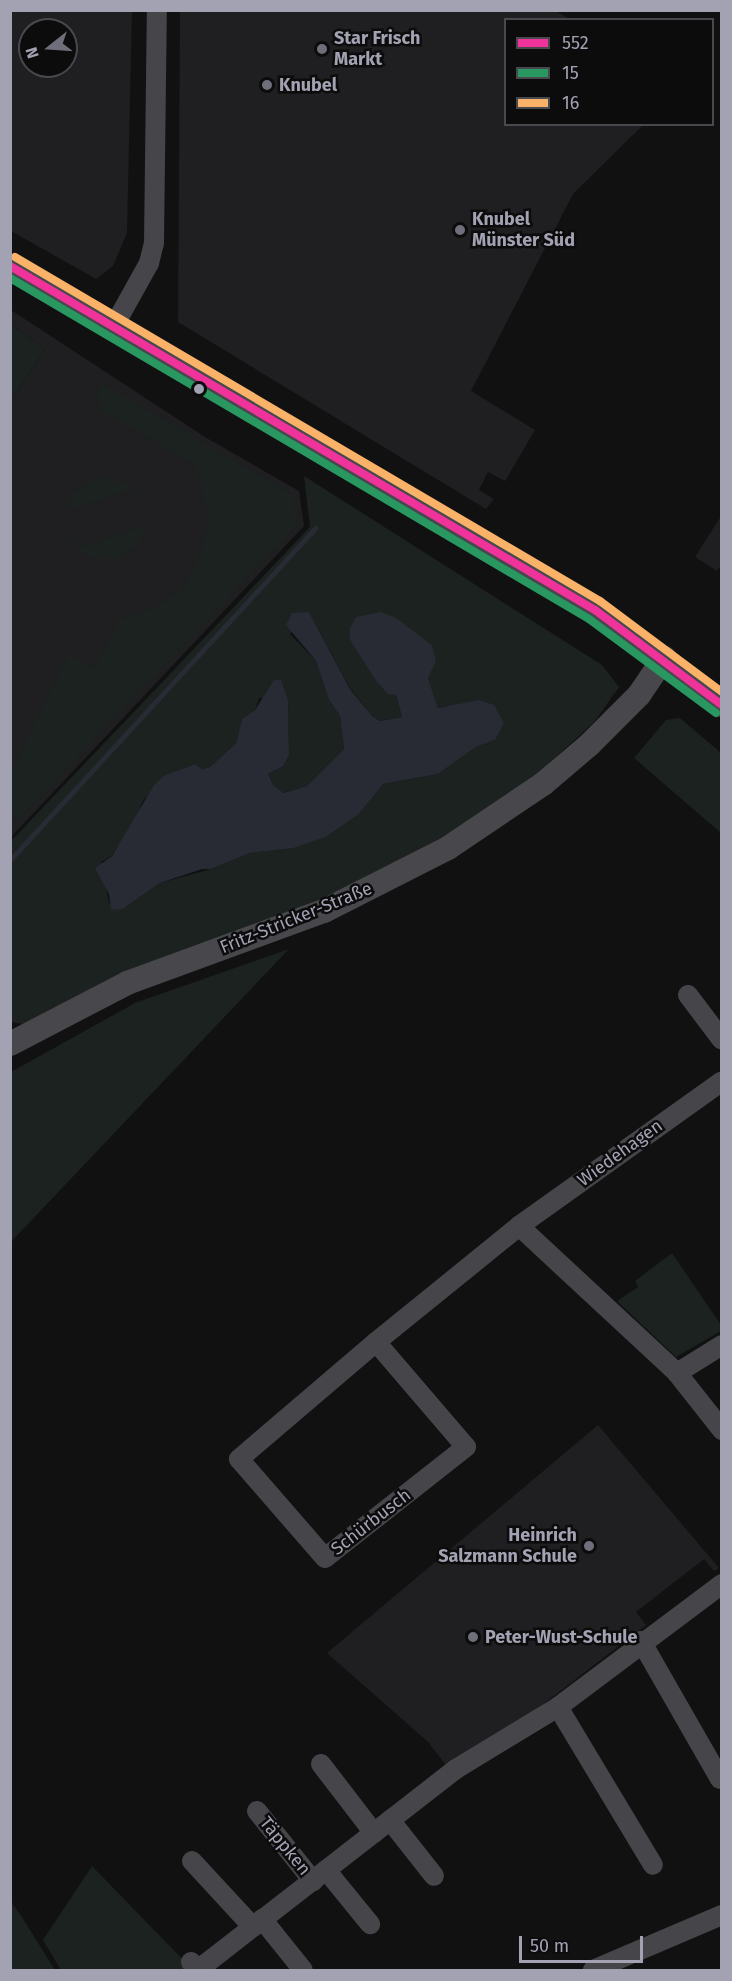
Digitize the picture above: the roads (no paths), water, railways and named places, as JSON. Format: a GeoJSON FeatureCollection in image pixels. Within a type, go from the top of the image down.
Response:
{"type":"FeatureCollection","features":[{"type":"Feature","properties":{"kind":"main road"},"geometry":{"type":"LineString","coordinates":[[10,266],[595,610],[664,658],[722,705]]}},
{"type":"Feature","properties":{"kind":"main road","name":"Fritz-Stricker-Straße"},"geometry":{"type":"LineString","coordinates":[[12,1041],[127,983],[324,910],[448,848],[543,784],[590,745],[639,695],[664,658]]}},
{"type":"Feature","properties":{"kind":"street"},"geometry":{"type":"LineString","coordinates":[[114,326],[149,264],[154,243],[157,10]]}},
{"type":"Feature","properties":{"kind":"street"},"geometry":{"type":"LineString","coordinates":[[688,996],[722,1040]]}},
{"type":"Feature","properties":{"kind":"street","name":"Wiedehagen"},"geometry":{"type":"LineString","coordinates":[[519,1226],[722,1081]]}},
{"type":"Feature","properties":{"kind":"street"},"geometry":{"type":"LineString","coordinates":[[519,1226],[677,1373],[722,1430]]}},
{"type":"Feature","properties":{"kind":"street","name":"Schürbusch"},"geometry":{"type":"LineString","coordinates":[[376,1342],[466,1447],[325,1558],[239,1459],[376,1342],[519,1226]]}},
{"type":"Feature","properties":{"kind":"street"},"geometry":{"type":"LineString","coordinates":[[677,1373],[722,1345]]}},
{"type":"Feature","properties":{"kind":"street"},"geometry":{"type":"LineString","coordinates":[[653,1865],[558,1707],[641,1641],[722,1584]]}},
{"type":"Feature","properties":{"kind":"street"},"geometry":{"type":"LineString","coordinates":[[641,1641],[720,1779]]}},
{"type":"Feature","properties":{"kind":"street","name":"Täppken"},"geometry":{"type":"LineString","coordinates":[[191,1962],[199,1969],[456,1769],[558,1707]]}},
{"type":"Feature","properties":{"kind":"street"},"geometry":{"type":"LineString","coordinates":[[321,1764],[374,1833]]}},
{"type":"Feature","properties":{"kind":"street","name":"Täppken"},"geometry":{"type":"LineString","coordinates":[[257,1811],[370,1924]]}},
{"type":"Feature","properties":{"kind":"street"},"geometry":{"type":"LineString","coordinates":[[390,1820],[434,1876]]}},
{"type":"Feature","properties":{"kind":"street"},"geometry":{"type":"LineString","coordinates":[[192,1861],[303,1971]]}},
{"type":"Feature","properties":{"kind":"street"},"geometry":{"type":"LineString","coordinates":[[593,1971],[722,1916]]}},
{"type":"Feature","properties":{"kind":"waterway"},"geometry":{"type":"LineString","coordinates":[[10,860],[315,528]]}},
{"type":"Feature","properties":{"kind":"place","name":"Star Frisch Markt"},"geometry":{"type":"Point","coordinates":[322,49]}},
{"type":"Feature","properties":{"kind":"place","name":"Knubel"},"geometry":{"type":"Point","coordinates":[267,85]}},
{"type":"Feature","properties":{"kind":"place","name":"Knubel Münster Süd"},"geometry":{"type":"Point","coordinates":[460,230]}},
{"type":"Feature","properties":{"kind":"place","name":"Heinrich Salzmann Schule"},"geometry":{"type":"Point","coordinates":[589,1546]}},
{"type":"Feature","properties":{"kind":"place","name":"Peter-Wust-Schule"},"geometry":{"type":"Point","coordinates":[473,1637]}}]}
